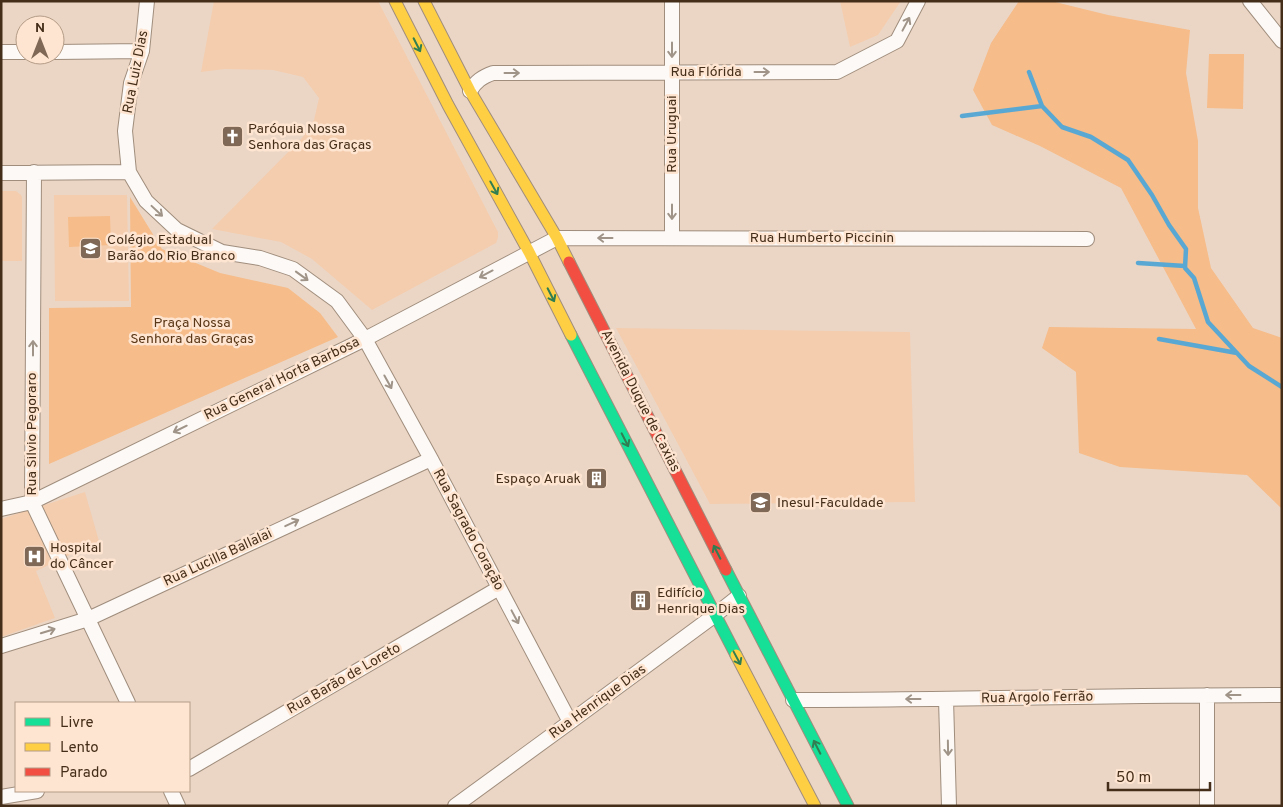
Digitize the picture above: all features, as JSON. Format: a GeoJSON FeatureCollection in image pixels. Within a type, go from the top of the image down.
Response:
{"type":"FeatureCollection","features":[{"type":"Feature","properties":{"kind":"main road"},"geometry":{"type":"LineString","coordinates":[[395,1],[448,105],[614,409],[715,615],[815,806]]}},
{"type":"Feature","properties":{"kind":"main road","name":"Avenida Duque de Caxias"},"geometry":{"type":"LineString","coordinates":[[424,1],[470,91],[557,238],[792,700],[848,806]]}},
{"type":"Feature","properties":{"kind":"main road"},"geometry":{"type":"LineString","coordinates":[[438,85],[447,75],[461,74]]}},
{"type":"Feature","properties":{"kind":"main road"},"geometry":{"type":"LineString","coordinates":[[448,105],[455,105],[461,102],[470,91]]}},
{"type":"Feature","properties":{"kind":"main road"},"geometry":{"type":"LineString","coordinates":[[632,410],[650,439],[675,471]]}},
{"type":"Feature","properties":{"kind":"main road"},"geometry":{"type":"LineString","coordinates":[[784,746],[799,766],[811,772],[829,770]]}},
{"type":"Feature","properties":{"kind":"street","name":"Rua Luiz Dias"},"geometry":{"type":"LineString","coordinates":[[147,1],[142,52],[132,83],[125,131],[129,172],[146,201],[177,230],[222,252],[260,258],[293,269],[337,301],[365,339]]}},
{"type":"Feature","properties":{"kind":"street","name":"Rua Uruguai"},"geometry":{"type":"LineString","coordinates":[[672,1],[672,238]]}},
{"type":"Feature","properties":{"kind":"street","name":"Rua Flórida"},"geometry":{"type":"LineString","coordinates":[[470,91],[476,81],[493,73],[837,72],[897,41],[918,1]]}},
{"type":"Feature","properties":{"kind":"street"},"geometry":{"type":"LineString","coordinates":[[1250,1],[1282,41]]}},
{"type":"Feature","properties":{"kind":"street"},"geometry":{"type":"LineString","coordinates":[[1,52],[15,52]]}},
{"type":"Feature","properties":{"kind":"street"},"geometry":{"type":"LineString","coordinates":[[65,52],[142,52]]}},
{"type":"Feature","properties":{"kind":"street","name":"Rua Silvio Pegoraro"},"geometry":{"type":"LineString","coordinates":[[34,172],[32,502],[128,702]]}},
{"type":"Feature","properties":{"kind":"street"},"geometry":{"type":"LineString","coordinates":[[1,173],[129,172]]}},
{"type":"Feature","properties":{"kind":"street","name":"Rua Humberto Piccinin"},"geometry":{"type":"LineString","coordinates":[[557,238],[1087,239]]}},
{"type":"Feature","properties":{"kind":"street","name":"Rua General Horta Barbosa"},"geometry":{"type":"LineString","coordinates":[[1,509],[32,502],[365,339],[557,238]]}},
{"type":"Feature","properties":{"kind":"street","name":"Rua Sagrado Coração"},"geometry":{"type":"LineString","coordinates":[[365,339],[431,458],[570,722]]}},
{"type":"Feature","properties":{"kind":"street","name":"Rua Lucilla Ballalai"},"geometry":{"type":"LineString","coordinates":[[1,646],[88,619],[431,458]]}},
{"type":"Feature","properties":{"kind":"street","name":"Rua Barão de Loreto"},"geometry":{"type":"LineString","coordinates":[[190,768],[499,588]]}},
{"type":"Feature","properties":{"kind":"street","name":"Rua Henrique Dias"},"geometry":{"type":"LineString","coordinates":[[456,805],[739,596]]}},
{"type":"Feature","properties":{"kind":"street"},"geometry":{"type":"LineString","coordinates":[[1207,694],[1207,806]]}},
{"type":"Feature","properties":{"kind":"street","name":"Rua Argolo Ferrão"},"geometry":{"type":"LineString","coordinates":[[792,700],[1282,694]]}},
{"type":"Feature","properties":{"kind":"street"},"geometry":{"type":"LineString","coordinates":[[946,699],[949,806]]}},
{"type":"Feature","properties":{"kind":"street"},"geometry":{"type":"LineString","coordinates":[[1,797],[31,792]]}},
{"type":"Feature","properties":{"kind":"street"},"geometry":{"type":"LineString","coordinates":[[171,792],[178,806]]}},
{"type":"Feature","properties":{"kind":"shaded area"},"geometry":{"type":"Polygon","coordinates":[[[214,1],[378,1],[498,232],[496,243],[372,310],[312,259],[281,242],[212,229],[302,138],[314,120],[319,98],[303,77],[273,70],[225,69],[201,72],[214,1]]]}},
{"type":"Feature","properties":{"kind":"shaded area"},"geometry":{"type":"Polygon","coordinates":[[[840,1],[901,1],[878,35],[850,47],[840,1]]]}},
{"type":"Feature","properties":{"kind":"shaded area"},"geometry":{"type":"Polygon","coordinates":[[[1,191],[16,191],[22,197],[22,261],[1,261],[1,191]]]}},
{"type":"Feature","properties":{"kind":"shaded area","name":"Colégio Estadual Barão do Rio Branco"},"geometry":{"type":"Polygon","coordinates":[[[54,195],[127,195],[129,301],[55,301],[54,195]]]}},
{"type":"Feature","properties":{"kind":"shaded area"},"geometry":{"type":"Polygon","coordinates":[[[616,328],[910,332],[915,502],[710,504],[616,328]]]}},
{"type":"Feature","properties":{"kind":"shaded area","name":"Hospital do Câncer"},"geometry":{"type":"Polygon","coordinates":[[[85,492],[99,541],[36,571],[55,618],[1,637],[1,519],[85,492]]]}},
{"type":"Feature","properties":{"kind":"green space"},"geometry":{"type":"Polygon","coordinates":[[[1019,1],[1051,1],[1108,15],[1190,30],[1186,73],[1198,141],[1198,208],[1211,268],[1253,328],[1282,338],[1282,509],[1247,475],[1120,467],[1079,453],[1076,372],[1042,348],[1049,327],[1196,329],[1121,188],[1040,146],[992,125],[973,90],[991,43],[1019,1]]]}},
{"type":"Feature","properties":{"kind":"green space"},"geometry":{"type":"Polygon","coordinates":[[[1209,54],[1244,54],[1243,109],[1207,108],[1209,54]]]}},
{"type":"Feature","properties":{"kind":"green space","name":"Praça Nossa Senhora das Graças"},"geometry":{"type":"Polygon","coordinates":[[[130,197],[162,249],[220,273],[288,288],[320,313],[338,337],[49,464],[49,308],[131,307],[130,197]]]}},
{"type":"Feature","properties":{"kind":"green space"},"geometry":{"type":"Polygon","coordinates":[[[110,216],[111,245],[69,247],[68,217],[110,216]]]}},
{"type":"Feature","properties":{"kind":"waterway"},"geometry":{"type":"LineString","coordinates":[[1029,72],[1042,106],[1062,127],[1091,137],[1128,160],[1186,249],[1185,268],[1194,278],[1208,322],[1249,366],[1282,387]]}},
{"type":"Feature","properties":{"kind":"waterway"},"geometry":{"type":"LineString","coordinates":[[962,116],[1042,106]]}},
{"type":"Feature","properties":{"kind":"waterway"},"geometry":{"type":"LineString","coordinates":[[1138,263],[1185,266]]}},
{"type":"Feature","properties":{"kind":"waterway"},"geometry":{"type":"LineString","coordinates":[[1159,339],[1237,353]]}},
{"type":"Feature","properties":{"kind":"traffic: fast"},"geometry":{"type":"LineString","coordinates":[[571,335],[736,655]]}},
{"type":"Feature","properties":{"kind":"traffic: fast"},"geometry":{"type":"LineString","coordinates":[[726,570],[848,806]]}},
{"type":"Feature","properties":{"kind":"traffic: slow"},"geometry":{"type":"LineString","coordinates":[[395,1],[448,105],[529,252],[571,335]]}},
{"type":"Feature","properties":{"kind":"traffic: slow"},"geometry":{"type":"LineString","coordinates":[[424,1],[470,91],[557,238],[569,262]]}},
{"type":"Feature","properties":{"kind":"traffic: slow"},"geometry":{"type":"LineString","coordinates":[[736,655],[815,806]]}},
{"type":"Feature","properties":{"kind":"traffic: jam"},"geometry":{"type":"LineString","coordinates":[[569,262],[726,570]]}},
{"type":"Feature","properties":{"kind":"place","name":"Paróquia Nossa Senhora das Graças"},"geometry":{"type":"Point","coordinates":[232,137]}},
{"type":"Feature","properties":{"kind":"place","name":"Colégio Estadual Barão do Rio Branco"},"geometry":{"type":"Point","coordinates":[91,248]}},
{"type":"Feature","properties":{"kind":"place","name":"Espaço Aruak"},"geometry":{"type":"Point","coordinates":[597,479]}},
{"type":"Feature","properties":{"kind":"place","name":"Inesul-Faculdade"},"geometry":{"type":"Point","coordinates":[761,503]}},
{"type":"Feature","properties":{"kind":"place","name":"Hospital do Câncer"},"geometry":{"type":"Point","coordinates":[34,556]}},
{"type":"Feature","properties":{"kind":"place","name":"Edifício Henrique Dias"},"geometry":{"type":"Point","coordinates":[641,601]}}]}
